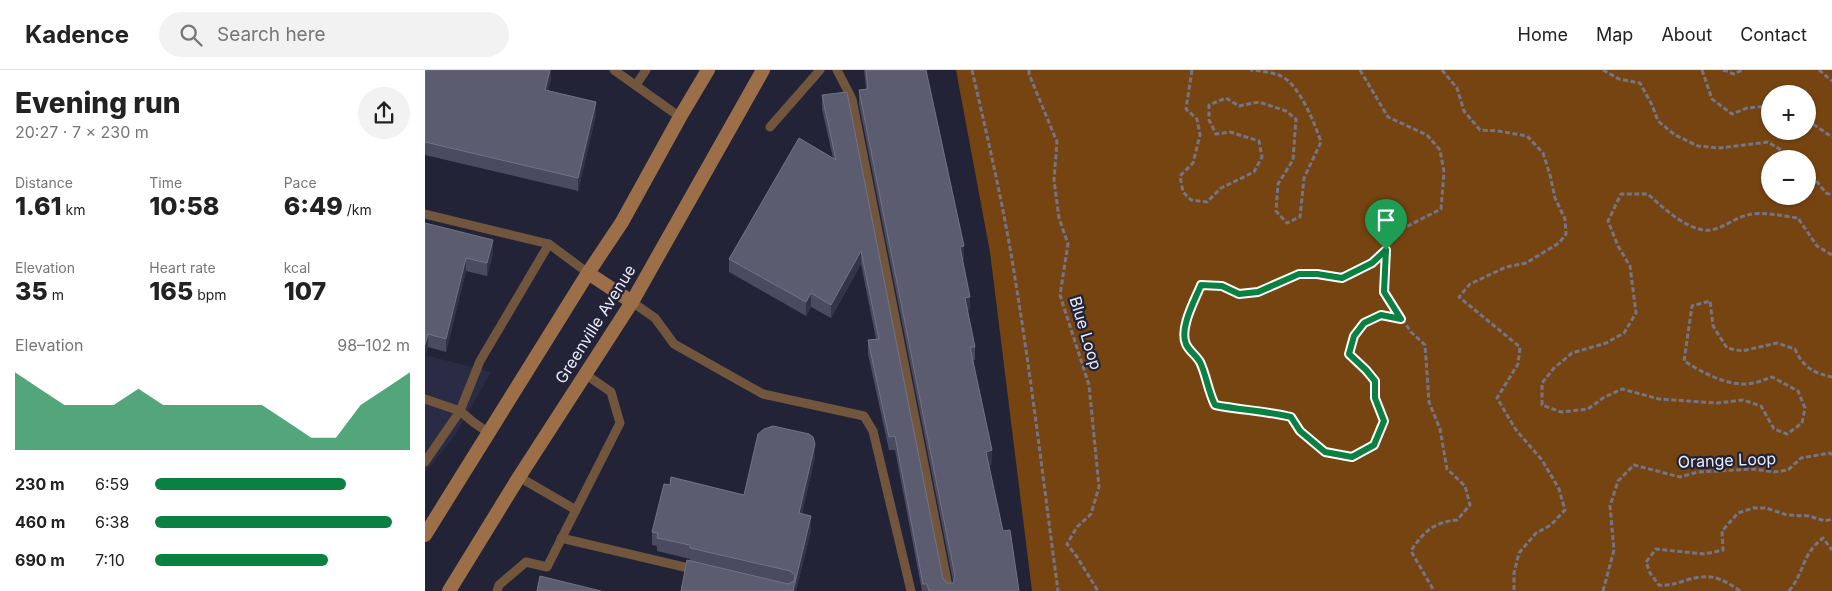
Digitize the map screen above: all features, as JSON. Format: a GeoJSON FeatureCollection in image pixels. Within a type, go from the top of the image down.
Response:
{"type":"FeatureCollection","features":[{"type":"Feature","properties":{"kind":"main road","name":"Greenville Avenue"},"geometry":{"type":"LineString","coordinates":[[425,535],[588,273],[622,222],[708,70]]}},
{"type":"Feature","properties":{"kind":"main road","name":"Greenville Avenue"},"geometry":{"type":"LineString","coordinates":[[449,591],[519,477],[632,302],[763,70]]}},
{"type":"Feature","properties":{"kind":"main road"},"geometry":{"type":"LineString","coordinates":[[588,273],[632,302]]}},
{"type":"Feature","properties":{"kind":"lane"},"geometry":{"type":"LineString","coordinates":[[614,70],[680,117]]}},
{"type":"Feature","properties":{"kind":"lane"},"geometry":{"type":"LineString","coordinates":[[636,85],[646,70]]}},
{"type":"Feature","properties":{"kind":"lane"},"geometry":{"type":"LineString","coordinates":[[770,127],[820,70]]}},
{"type":"Feature","properties":{"kind":"lane"},"geometry":{"type":"LineString","coordinates":[[837,70],[851,99],[949,591]]}},
{"type":"Feature","properties":{"kind":"lane"},"geometry":{"type":"LineString","coordinates":[[425,214],[549,244],[588,273]]}},
{"type":"Feature","properties":{"kind":"lane"},"geometry":{"type":"LineString","coordinates":[[425,462],[461,411],[480,361],[549,244]]}},
{"type":"Feature","properties":{"kind":"lane"},"geometry":{"type":"LineString","coordinates":[[632,302],[655,318],[674,344],[763,394],[865,416],[873,431],[911,591]]}},
{"type":"Feature","properties":{"kind":"lane"},"geometry":{"type":"LineString","coordinates":[[497,591],[499,585],[526,562],[547,567],[620,424],[611,392],[585,374]]}},
{"type":"Feature","properties":{"kind":"lane"},"geometry":{"type":"LineString","coordinates":[[425,399],[461,411],[473,422],[489,432]]}},
{"type":"Feature","properties":{"kind":"lane"},"geometry":{"type":"LineString","coordinates":[[519,477],[576,510]]}},
{"type":"Feature","properties":{"kind":"lane"},"geometry":{"type":"LineString","coordinates":[[561,538],[703,571]]}},
{"type":"Feature","properties":{"kind":"path"},"geometry":{"type":"LineString","coordinates":[[972,70],[990,149],[1015,277],[1058,591]]}},
{"type":"Feature","properties":{"kind":"path","name":"Blue Loop"},"geometry":{"type":"LineString","coordinates":[[1029,70],[1044,114],[1057,142],[1054,180],[1059,218],[1068,244],[1060,295],[1089,386],[1099,487],[1091,514],[1077,527],[1067,544],[1098,591]]}},
{"type":"Feature","properties":{"kind":"path"},"geometry":{"type":"LineString","coordinates":[[1192,70],[1186,109],[1197,119],[1199,135],[1193,163],[1180,176],[1183,192],[1191,200],[1207,202],[1221,188],[1254,172],[1262,157],[1259,141],[1230,132],[1216,134],[1209,120],[1209,104],[1225,98],[1239,106],[1259,102],[1285,112],[1296,119],[1293,160],[1278,184],[1276,211],[1287,223],[1300,217],[1303,178],[1321,142],[1314,121],[1301,97],[1283,77],[1250,70]]}},
{"type":"Feature","properties":{"kind":"path"},"geometry":{"type":"LineString","coordinates":[[1360,70],[1387,117],[1427,135],[1440,150],[1444,172],[1441,209],[1398,231],[1386,250],[1372,263],[1342,278],[1317,274],[1299,274],[1258,292],[1239,294],[1222,286],[1201,285],[1187,318],[1185,342],[1191,353],[1199,360],[1208,390],[1215,405],[1271,412],[1291,417],[1300,431],[1325,452],[1352,457],[1374,445],[1384,421],[1375,398],[1375,381],[1349,354],[1354,336],[1364,323],[1381,315],[1401,319]]}},
{"type":"Feature","properties":{"kind":"path"},"geometry":{"type":"LineString","coordinates":[[1442,70],[1457,88],[1464,111],[1480,130],[1527,136],[1543,153],[1555,198],[1565,219],[1566,234],[1559,243],[1526,263],[1506,267],[1469,284],[1459,296],[1520,347],[1518,364],[1497,398],[1516,430],[1542,460],[1559,489],[1565,510],[1551,525],[1536,532],[1519,553],[1513,573],[1514,591]]}},
{"type":"Feature","properties":{"kind":"path"},"geometry":{"type":"LineString","coordinates":[[1603,70],[1619,79],[1639,83],[1652,105],[1658,121],[1675,135],[1698,146],[1719,148],[1768,142],[1781,150]]}},
{"type":"Feature","properties":{"kind":"path"},"geometry":{"type":"LineString","coordinates":[[1702,70],[1712,99],[1732,114],[1747,108],[1761,107]]}},
{"type":"Feature","properties":{"kind":"path"},"geometry":{"type":"LineString","coordinates":[[1723,70],[1734,74],[1742,70]]}},
{"type":"Feature","properties":{"kind":"path"},"geometry":{"type":"LineString","coordinates":[[1819,70],[1832,82]]}},
{"type":"Feature","properties":{"kind":"path"},"geometry":{"type":"LineString","coordinates":[[1816,126],[1832,138]]}},
{"type":"Feature","properties":{"kind":"path"},"geometry":{"type":"LineString","coordinates":[[1816,180],[1826,193],[1832,195]]}},
{"type":"Feature","properties":{"kind":"path","name":"Orange Loop"},"geometry":{"type":"LineString","coordinates":[[1832,255],[1817,246],[1798,218],[1749,214],[1711,230],[1693,228],[1668,212],[1648,194],[1621,194],[1609,221],[1618,246],[1630,266],[1636,313],[1624,333],[1605,343],[1572,353],[1554,368],[1543,384],[1541,405],[1561,412],[1588,409],[1603,398],[1622,389],[1659,399],[1717,403],[1743,400],[1761,406],[1774,429],[1787,434],[1802,423],[1805,408],[1797,391],[1772,377],[1753,384],[1733,384],[1701,372],[1684,361],[1692,306],[1710,301],[1713,326],[1727,348],[1742,351],[1777,343],[1795,349],[1800,360],[1812,371],[1832,377]]}},
{"type":"Feature","properties":{"kind":"path"},"geometry":{"type":"LineString","coordinates":[[1386,250],[1384,292],[1411,332],[1425,345],[1429,402],[1440,429],[1447,469],[1465,486],[1470,505],[1457,520],[1442,521],[1421,536],[1411,552],[1434,591]]}},
{"type":"Feature","properties":{"kind":"path","name":"Orange Loop"},"geometry":{"type":"LineString","coordinates":[[1603,591],[1613,550],[1610,506],[1618,481],[1634,465],[1680,477],[1698,472],[1754,469],[1774,472],[1788,470],[1801,458],[1832,454]]}},
{"type":"Feature","properties":{"kind":"path"},"geometry":{"type":"LineString","coordinates":[[1740,591],[1709,575],[1668,586],[1659,585],[1650,574],[1646,562],[1657,549],[1705,554],[1723,550],[1722,531],[1738,513],[1753,508],[1766,508],[1787,516],[1809,516],[1825,521],[1832,519]]}},
{"type":"Feature","properties":{"kind":"path"},"geometry":{"type":"LineString","coordinates":[[1789,591],[1814,545],[1823,538],[1832,550]]}},
{"type":"Feature","properties":{"kind":"shaded area"},"geometry":{"type":"Polygon","coordinates":[[[956,70],[1832,70],[1832,591],[1032,591],[990,252],[956,70]]]}},
{"type":"Feature","properties":{"kind":"shaded area"},"geometry":{"type":"Polygon","coordinates":[[[425,355],[491,372],[456,434],[425,473],[425,355]]]}},
{"type":"Feature","properties":{"kind":"building"},"geometry":{"type":"Polygon","coordinates":[[[425,70],[550,70],[545,90],[596,102],[578,178],[425,142],[425,70]]]}},
{"type":"Feature","properties":{"kind":"building"},"geometry":{"type":"Polygon","coordinates":[[[866,70],[926,70],[964,246],[960,247],[970,297],[965,298],[975,347],[970,347],[992,450],[986,452],[1003,531],[1010,530],[1019,591],[929,591],[927,584],[923,584],[895,436],[889,437],[868,340],[879,339],[861,251],[831,305],[811,293],[806,302],[729,259],[799,138],[836,160],[822,95],[847,92],[943,579],[947,583],[953,583],[955,576],[859,90],[868,89],[866,70]]]}},
{"type":"Feature","properties":{"kind":"building"},"geometry":{"type":"Polygon","coordinates":[[[425,223],[493,240],[487,263],[466,258],[446,339],[428,334],[425,345],[425,223]]]}},
{"type":"Feature","properties":{"kind":"building"},"geometry":{"type":"Polygon","coordinates":[[[773,426],[809,434],[813,437],[815,444],[799,513],[811,516],[793,591],[681,591],[687,560],[788,584],[794,581],[795,575],[790,571],[690,548],[690,545],[657,538],[658,533],[652,532],[664,484],[670,485],[671,477],[744,495],[758,434],[764,429],[773,426]]]}},
{"type":"Feature","properties":{"kind":"building"},"geometry":{"type":"Polygon","coordinates":[[[540,576],[601,591],[537,591],[540,576]]]}},
{"type":"Feature","properties":{"kind":"route"},"geometry":{"type":"LineString","coordinates":[[1386,250],[1384,292],[1401,319],[1381,315],[1364,323],[1354,336],[1349,354],[1375,381],[1375,398],[1384,421],[1374,445],[1352,457],[1325,452],[1300,431],[1291,417],[1271,412],[1215,405],[1208,390],[1199,360],[1191,353],[1185,342],[1187,318],[1201,285],[1222,286],[1239,294],[1258,292],[1299,274],[1317,274],[1342,278],[1372,263],[1386,250]]}}]}
